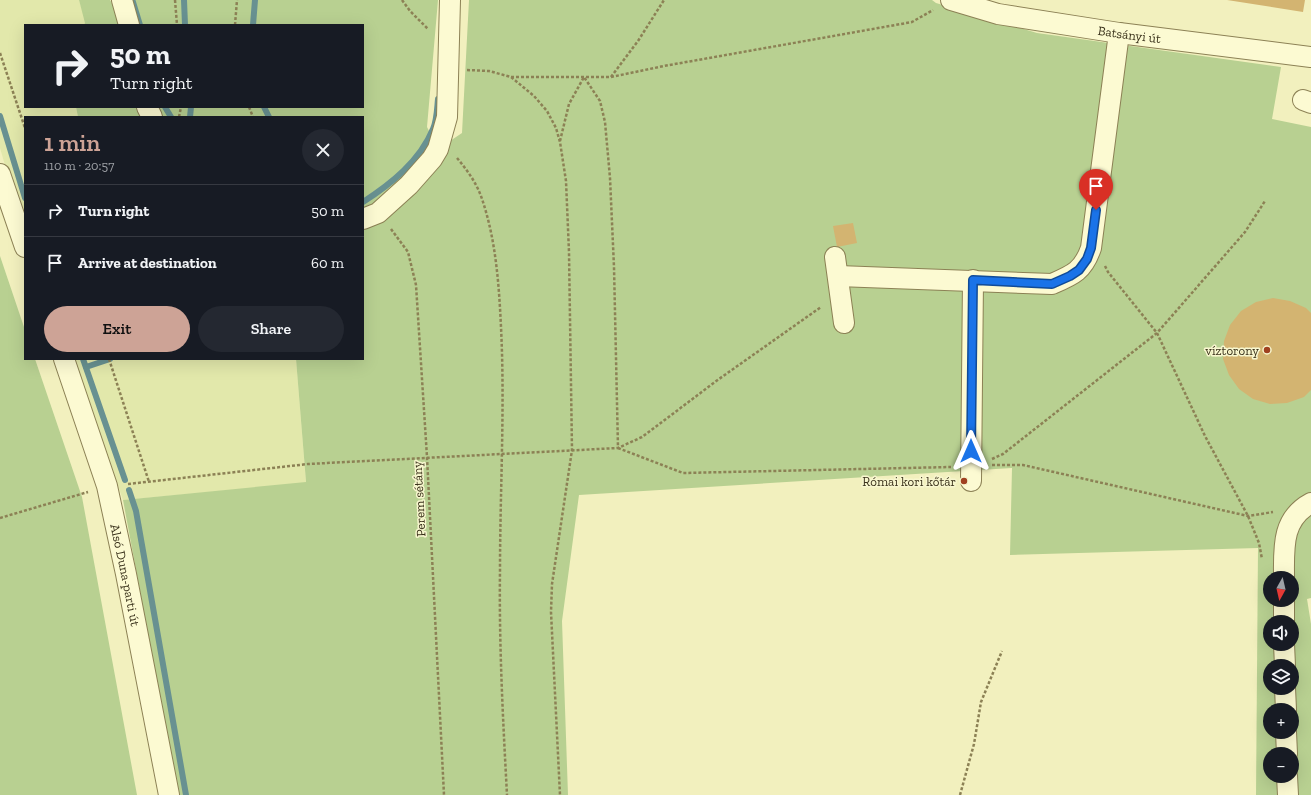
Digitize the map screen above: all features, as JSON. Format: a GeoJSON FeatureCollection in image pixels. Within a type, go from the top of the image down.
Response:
{"type":"FeatureCollection","features":[{"type":"Feature","properties":{"kind":"street"},"geometry":{"type":"LineString","coordinates":[[122,0],[129,24]]}},
{"type":"Feature","properties":{"kind":"street"},"geometry":{"type":"LineString","coordinates":[[371,216],[409,185],[432,159],[438,149],[447,117],[450,0]]}},
{"type":"Feature","properties":{"kind":"street","name":"Batsányi út"},"geometry":{"type":"LineString","coordinates":[[951,0],[998,14],[1119,33],[1311,57]]}},
{"type":"Feature","properties":{"kind":"street"},"geometry":{"type":"LineString","coordinates":[[844,323],[838,275],[1052,284],[1079,270],[1087,259],[1091,248],[1119,33]]}},
{"type":"Feature","properties":{"kind":"street"},"geometry":{"type":"LineString","coordinates":[[0,174],[24,244]]}},
{"type":"Feature","properties":{"kind":"street"},"geometry":{"type":"LineString","coordinates":[[971,474],[973,280]]}},
{"type":"Feature","properties":{"kind":"street","name":"Alsó Duna-parti út"},"geometry":{"type":"LineString","coordinates":[[64,360],[107,486],[126,574],[169,795]]}},
{"type":"Feature","properties":{"kind":"street"},"geometry":{"type":"LineString","coordinates":[[1284,571],[1284,551],[1288,527],[1303,507],[1311,503]]}},
{"type":"Feature","properties":{"kind":"street"},"geometry":{"type":"LineString","coordinates":[[1287,783],[1288,795]]}},
{"type":"Feature","properties":{"kind":"path"},"geometry":{"type":"LineString","coordinates":[[175,0],[177,24]]}},
{"type":"Feature","properties":{"kind":"path"},"geometry":{"type":"LineString","coordinates":[[235,24],[237,0]]}},
{"type":"Feature","properties":{"kind":"path"},"geometry":{"type":"LineString","coordinates":[[402,0],[449,59],[511,77],[611,77],[664,66],[912,22],[951,0]]}},
{"type":"Feature","properties":{"kind":"path"},"geometry":{"type":"LineString","coordinates":[[611,77],[638,41],[664,0]]}},
{"type":"Feature","properties":{"kind":"path"},"geometry":{"type":"LineString","coordinates":[[0,53],[24,125]]}},
{"type":"Feature","properties":{"kind":"path"},"geometry":{"type":"LineString","coordinates":[[511,77],[534,96],[547,111],[556,128],[560,142],[566,181],[569,252],[572,450],[552,584],[551,612],[560,795]]}},
{"type":"Feature","properties":{"kind":"path"},"geometry":{"type":"LineString","coordinates":[[560,142],[569,104],[584,77]]}},
{"type":"Feature","properties":{"kind":"path"},"geometry":{"type":"LineString","coordinates":[[584,77],[600,100],[605,122],[610,178],[614,267],[618,448]]}},
{"type":"Feature","properties":{"kind":"path"},"geometry":{"type":"LineString","coordinates":[[438,149],[456,157],[470,174],[483,201],[496,257],[503,358],[500,680],[506,795]]}},
{"type":"Feature","properties":{"kind":"path"},"geometry":{"type":"LineString","coordinates":[[971,474],[1003,454],[1157,333],[1245,232],[1265,201]]}},
{"type":"Feature","properties":{"kind":"path","name":"Perem sétány"},"geometry":{"type":"LineString","coordinates":[[371,216],[408,252],[416,285],[427,457],[444,795]]}},
{"type":"Feature","properties":{"kind":"path"},"geometry":{"type":"LineString","coordinates":[[1092,238],[1108,272],[1157,333],[1205,436],[1248,516],[1258,543],[1263,563]]}},
{"type":"Feature","properties":{"kind":"path"},"geometry":{"type":"LineString","coordinates":[[0,518],[107,486],[308,464],[618,448],[642,437],[726,375],[838,275]]}},
{"type":"Feature","properties":{"kind":"path"},"geometry":{"type":"LineString","coordinates":[[109,360],[149,482]]}},
{"type":"Feature","properties":{"kind":"path"},"geometry":{"type":"LineString","coordinates":[[960,795],[974,744],[981,702],[1002,651]]}},
{"type":"Feature","properties":{"kind":"green space"},"geometry":{"type":"Polygon","coordinates":[[[0,0],[79,0],[86,23],[85,24],[24,24],[24,108],[76,108],[78,116],[24,116],[24,221],[14,196],[0,148],[0,0]]]}},
{"type":"Feature","properties":{"kind":"green space"},"geometry":{"type":"Polygon","coordinates":[[[79,0],[110,0],[114,7],[128,0],[438,0],[427,127],[438,149],[462,133],[469,0],[932,0],[936,3],[1037,33],[1281,67],[1272,119],[1311,127],[1311,598],[1307,599],[1311,624],[1311,795],[1256,795],[1258,548],[1010,555],[1012,468],[579,495],[562,621],[568,795],[178,795],[123,500],[306,482],[296,360],[364,360],[364,116],[78,116],[76,108],[364,108],[364,24],[84,24],[79,0]]]}},
{"type":"Feature","properties":{"kind":"green space"},"geometry":{"type":"Polygon","coordinates":[[[0,256],[24,327],[24,360],[35,360],[82,497],[137,795],[0,795],[0,256]]]}},
{"type":"Feature","properties":{"kind":"green space"},"geometry":{"type":"Polygon","coordinates":[[[74,360],[296,360],[306,483],[123,500],[74,360]]]}},
{"type":"Feature","properties":{"kind":"building"},"geometry":{"type":"Polygon","coordinates":[[[1227,0],[1305,0],[1303,12],[1227,0]]]}},
{"type":"Feature","properties":{"kind":"building"},"geometry":{"type":"Polygon","coordinates":[[[853,223],[857,243],[837,247],[833,226],[853,223]]]}},
{"type":"Feature","properties":{"kind":"building","name":"víztorony"},"geometry":{"type":"Polygon","coordinates":[[[1273,298],[1290,301],[1306,308],[1311,313],[1311,390],[1304,397],[1287,403],[1270,404],[1253,399],[1239,389],[1229,375],[1223,359],[1224,341],[1230,325],[1241,311],[1256,302],[1273,298]]]}},
{"type":"Feature","properties":{"kind":"waterway"},"geometry":{"type":"LineString","coordinates":[[184,0],[185,24]]}},
{"type":"Feature","properties":{"kind":"waterway"},"geometry":{"type":"LineString","coordinates":[[253,24],[255,0]]}},
{"type":"Feature","properties":{"kind":"waterway"},"geometry":{"type":"LineString","coordinates":[[133,2],[140,24]]}},
{"type":"Feature","properties":{"kind":"waterway"},"geometry":{"type":"LineString","coordinates":[[364,201],[384,188],[404,171],[421,151],[434,126],[437,114],[438,99]]}},
{"type":"Feature","properties":{"kind":"waterway"},"geometry":{"type":"LineString","coordinates":[[166,108],[170,116]]}},
{"type":"Feature","properties":{"kind":"waterway"},"geometry":{"type":"LineString","coordinates":[[190,116],[191,108]]}},
{"type":"Feature","properties":{"kind":"waterway"},"geometry":{"type":"LineString","coordinates":[[264,108],[268,116]]}},
{"type":"Feature","properties":{"kind":"waterway"},"geometry":{"type":"LineString","coordinates":[[0,116],[24,195]]}},
{"type":"Feature","properties":{"kind":"waterway"},"geometry":{"type":"LineString","coordinates":[[83,360],[125,480]]}},
{"type":"Feature","properties":{"kind":"waterway"},"geometry":{"type":"LineString","coordinates":[[86,367],[107,360]]}},
{"type":"Feature","properties":{"kind":"waterway"},"geometry":{"type":"LineString","coordinates":[[129,490],[136,511],[186,795]]}},
{"type":"Feature","properties":{"kind":"place","name":"víztorony"},"geometry":{"type":"Point","coordinates":[1267,350]}},
{"type":"Feature","properties":{"kind":"place","name":"Római kori kőtár"},"geometry":{"type":"Point","coordinates":[964,481]}},
{"type":"Feature","properties":{"kind":"route"},"geometry":{"type":"LineString","coordinates":[[971,451],[973,280],[1052,284],[1070,276],[1079,270],[1087,259],[1091,248],[1096,210]]}}]}
